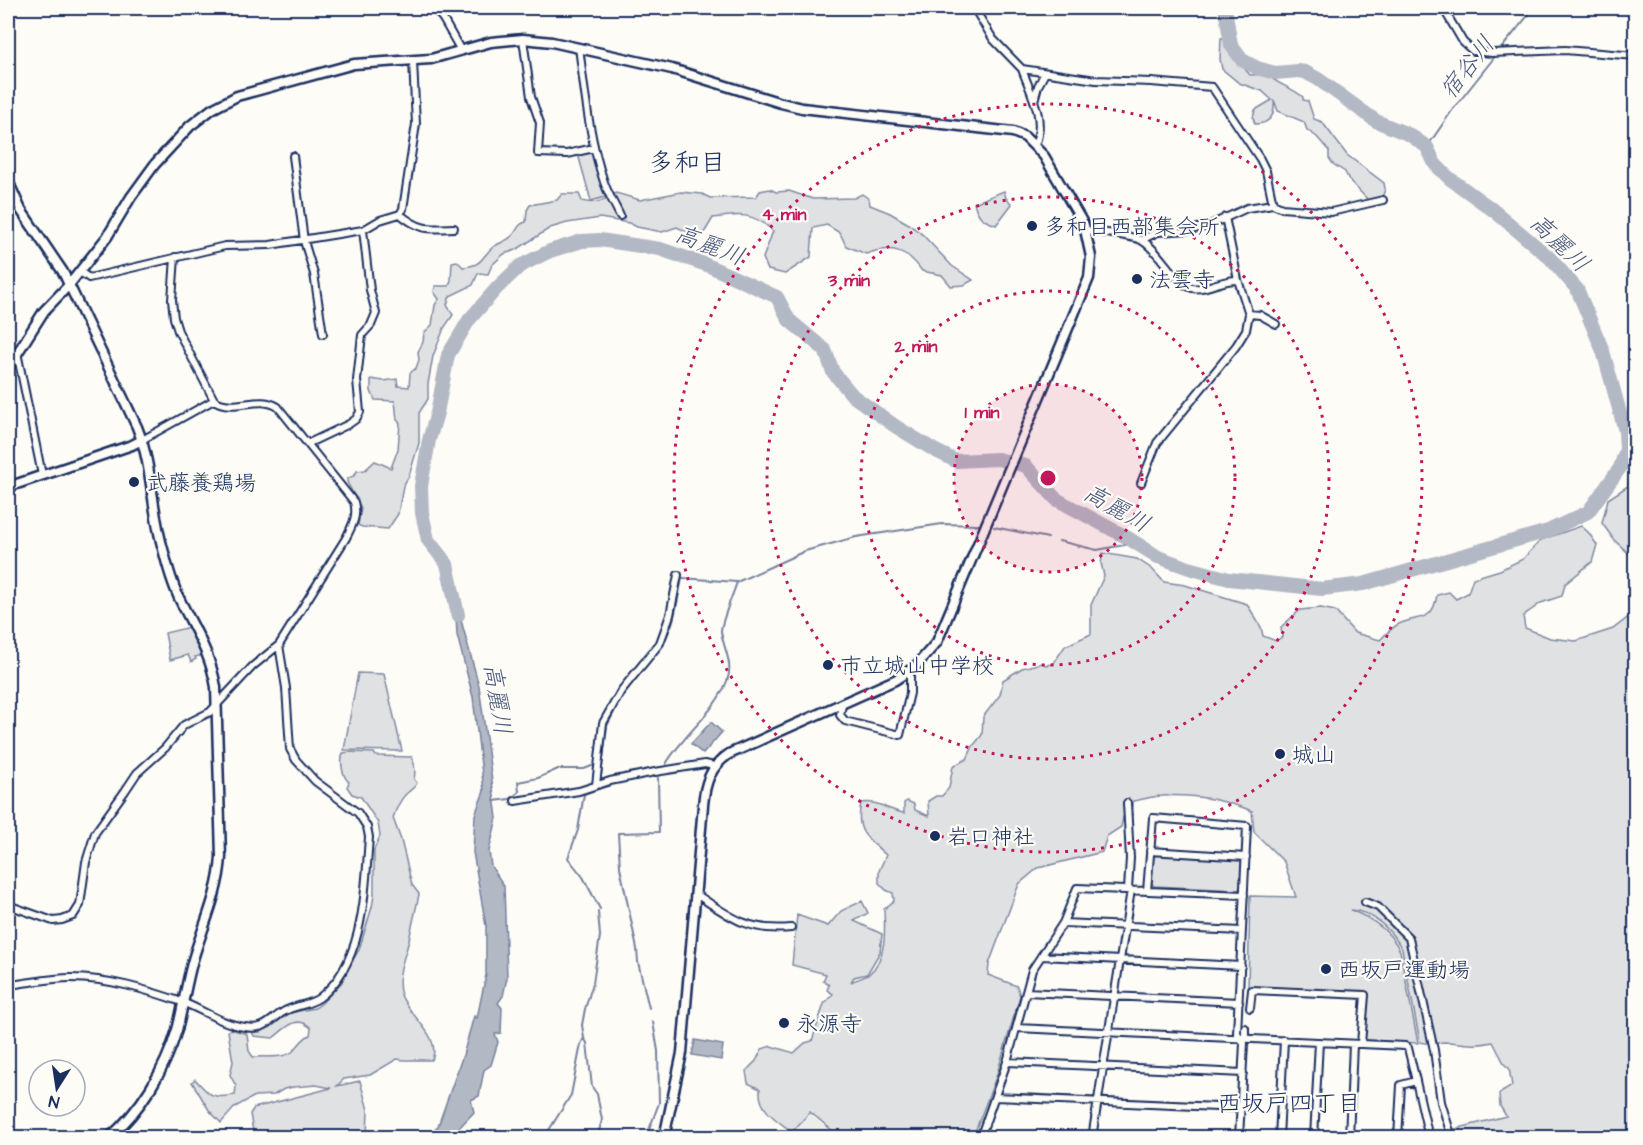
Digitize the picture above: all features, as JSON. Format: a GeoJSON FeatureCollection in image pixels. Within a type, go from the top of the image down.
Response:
{"type":"FeatureCollection","features":[{"type":"Feature","properties":{"kind":"street"},"geometry":{"type":"LineString","coordinates":[[434,8],[443,19],[460,50]]}},
{"type":"Feature","properties":{"kind":"street"},"geometry":{"type":"LineString","coordinates":[[974,8],[993,39],[1022,69],[1040,125],[1035,146]]}},
{"type":"Feature","properties":{"kind":"street"},"geometry":{"type":"LineString","coordinates":[[1443,8],[1468,48],[1480,52],[1564,50],[1635,56]]}},
{"type":"Feature","properties":{"kind":"street"},"geometry":{"type":"LineString","coordinates":[[523,39],[531,97],[540,123],[538,153],[567,154],[594,148]]}},
{"type":"Feature","properties":{"kind":"street"},"geometry":{"type":"LineString","coordinates":[[8,368],[44,311],[80,272],[107,237],[131,197],[156,164],[190,126],[212,109],[237,96],[354,64],[431,59],[491,42],[523,39],[579,47],[672,69],[781,104],[802,108],[1010,131],[1025,137],[1044,156],[1086,230],[1091,257],[1089,278],[941,635],[930,652],[910,672],[895,681],[729,754],[714,766],[708,779],[704,794],[682,1053],[664,1137]]}},
{"type":"Feature","properties":{"kind":"street"},"geometry":{"type":"LineString","coordinates":[[579,47],[588,122],[594,148],[604,184],[620,216]]}},
{"type":"Feature","properties":{"kind":"street"},"geometry":{"type":"LineString","coordinates":[[80,272],[89,278],[225,246],[270,245],[304,241],[363,230],[380,220],[400,214],[403,209],[416,124],[414,61]]}},
{"type":"Feature","properties":{"kind":"street"},"geometry":{"type":"LineString","coordinates":[[1022,69],[1112,82],[1151,82],[1212,87],[1260,159],[1266,171],[1273,204]]}},
{"type":"Feature","properties":{"kind":"street"},"geometry":{"type":"LineString","coordinates":[[1034,102],[1044,73]]}},
{"type":"Feature","properties":{"kind":"street"},"geometry":{"type":"LineString","coordinates":[[293,156],[304,241],[314,274],[323,334]]}},
{"type":"Feature","properties":{"kind":"street"},"geometry":{"type":"LineString","coordinates":[[8,182],[21,210],[63,272],[142,440],[148,462],[162,547],[178,596],[202,640],[212,665],[216,687],[220,877],[195,951],[176,1031],[166,1058],[154,1082],[129,1117],[109,1137]]}},
{"type":"Feature","properties":{"kind":"street"},"geometry":{"type":"LineString","coordinates":[[1141,240],[1158,232],[1197,229],[1247,208],[1273,204],[1331,212],[1383,200]]}},
{"type":"Feature","properties":{"kind":"street"},"geometry":{"type":"LineString","coordinates":[[400,214],[422,229],[454,228]]}},
{"type":"Feature","properties":{"kind":"street"},"geometry":{"type":"LineString","coordinates":[[1141,483],[1157,443],[1236,346],[1246,330],[1249,314],[1238,280],[1225,217]]}},
{"type":"Feature","properties":{"kind":"street"},"geometry":{"type":"LineString","coordinates":[[309,443],[349,424],[360,412],[357,380],[362,335],[371,325],[376,313],[370,290],[363,230]]}},
{"type":"Feature","properties":{"kind":"street"},"geometry":{"type":"LineString","coordinates":[[1086,230],[1141,240],[1168,265],[1182,282],[1190,287],[1199,289],[1229,279],[1238,280]]}},
{"type":"Feature","properties":{"kind":"street"},"geometry":{"type":"LineString","coordinates":[[8,905],[53,921],[73,916],[80,905],[86,862],[95,833],[137,773],[165,748],[184,725],[210,712],[253,666],[279,645],[346,538],[357,511],[354,502],[309,443],[274,404],[268,401],[230,406],[214,400],[178,331],[174,318],[172,300],[175,257]]}},
{"type":"Feature","properties":{"kind":"street"},"geometry":{"type":"LineString","coordinates":[[1249,314],[1260,315],[1276,324]]}},
{"type":"Feature","properties":{"kind":"street"},"geometry":{"type":"LineString","coordinates":[[17,351],[42,475]]}},
{"type":"Feature","properties":{"kind":"street"},"geometry":{"type":"LineString","coordinates":[[8,487],[132,445],[214,400]]}},
{"type":"Feature","properties":{"kind":"street"},"geometry":{"type":"LineString","coordinates":[[596,785],[603,723],[621,691],[660,643],[665,632],[678,575]]}},
{"type":"Feature","properties":{"kind":"street"},"geometry":{"type":"LineString","coordinates":[[8,985],[71,978],[117,983],[183,1003],[208,1015],[246,1028],[258,1028],[272,1022],[285,1011],[316,1000],[330,987],[346,962],[361,922],[369,837],[367,827],[358,813],[315,781],[296,760],[290,749],[286,688],[279,645]]}},
{"type":"Feature","properties":{"kind":"street"},"geometry":{"type":"LineString","coordinates":[[842,705],[840,715],[845,721],[900,735],[910,693],[910,672]]}},
{"type":"Feature","properties":{"kind":"street"},"geometry":{"type":"LineString","coordinates":[[515,801],[579,791],[596,785],[685,767],[705,764],[714,766]]}},
{"type":"Feature","properties":{"kind":"street"},"geometry":{"type":"LineString","coordinates":[[1092,1137],[1129,889],[1127,803]]}},
{"type":"Feature","properties":{"kind":"street"},"geometry":{"type":"LineString","coordinates":[[1147,891],[1154,818],[1247,826],[1237,1033],[1243,1038]]}},
{"type":"Feature","properties":{"kind":"street"},"geometry":{"type":"LineString","coordinates":[[1150,851],[1246,856]]}},
{"type":"Feature","properties":{"kind":"street"},"geometry":{"type":"LineString","coordinates":[[980,1137],[1017,1028],[1032,970],[1063,923],[1077,888],[1244,895]]}},
{"type":"Feature","properties":{"kind":"street"},"geometry":{"type":"LineString","coordinates":[[696,894],[749,926],[776,930],[792,928]]}},
{"type":"Feature","properties":{"kind":"street"},"geometry":{"type":"LineString","coordinates":[[1365,902],[1378,907],[1409,938],[1434,1050],[1441,1102],[1452,1137]]}},
{"type":"Feature","properties":{"kind":"street"},"geometry":{"type":"LineString","coordinates":[[1063,923],[1242,931]]}},
{"type":"Feature","properties":{"kind":"street"},"geometry":{"type":"LineString","coordinates":[[1041,956],[1240,966]]}},
{"type":"Feature","properties":{"kind":"street"},"geometry":{"type":"LineString","coordinates":[[1250,1008],[1252,990],[1365,995],[1362,1044]]}},
{"type":"Feature","properties":{"kind":"street"},"geometry":{"type":"LineString","coordinates":[[1026,992],[1239,1002]]}},
{"type":"Feature","properties":{"kind":"street"},"geometry":{"type":"LineString","coordinates":[[1017,1028],[1407,1047],[1429,1137]]}},
{"type":"Feature","properties":{"kind":"street"},"geometry":{"type":"LineString","coordinates":[[1239,1137],[1245,1028]]}},
{"type":"Feature","properties":{"kind":"street"},"geometry":{"type":"LineString","coordinates":[[1279,1137],[1284,1040]]}},
{"type":"Feature","properties":{"kind":"street"},"geometry":{"type":"LineString","coordinates":[[1314,1137],[1319,1042]]}},
{"type":"Feature","properties":{"kind":"street"},"geometry":{"type":"LineString","coordinates":[[1349,1137],[1353,1044]]}},
{"type":"Feature","properties":{"kind":"street"},"geometry":{"type":"LineString","coordinates":[[1006,1062],[1242,1073]]}},
{"type":"Feature","properties":{"kind":"street"},"geometry":{"type":"LineString","coordinates":[[1398,1137],[1401,1085],[1416,1081]]}},
{"type":"Feature","properties":{"kind":"street"},"geometry":{"type":"LineString","coordinates":[[994,1097],[1240,1108]]}},
{"type":"Feature","properties":{"kind":"street"},"geometry":{"type":"LineString","coordinates":[[1033,1137],[1080,1137]]}},
{"type":"Feature","properties":{"kind":"shaded area"},"geometry":{"type":"Polygon","coordinates":[[[1221,38],[1225,38],[1229,50],[1250,75],[1267,74],[1298,93],[1303,100],[1308,101],[1314,119],[1322,122],[1347,155],[1384,183],[1382,198],[1369,201],[1349,180],[1345,172],[1333,164],[1329,158],[1329,151],[1317,137],[1307,130],[1304,122],[1278,111],[1274,100],[1274,109],[1269,120],[1255,124],[1253,118],[1255,110],[1272,100],[1262,91],[1239,83],[1222,69],[1221,38]]]}},
{"type":"Feature","properties":{"kind":"shaded area"},"geometry":{"type":"Polygon","coordinates":[[[593,150],[605,197],[591,201],[578,154],[593,150]]]}},
{"type":"Feature","properties":{"kind":"shaded area"},"geometry":{"type":"Polygon","coordinates":[[[770,189],[776,192],[789,191],[813,199],[854,198],[862,194],[869,199],[870,205],[890,213],[922,234],[952,266],[973,280],[964,285],[951,286],[942,275],[922,271],[910,258],[898,251],[883,250],[866,254],[846,246],[840,233],[827,225],[813,228],[811,257],[785,274],[768,270],[763,258],[773,231],[752,217],[713,218],[704,233],[692,234],[677,227],[662,232],[600,218],[550,228],[516,250],[504,254],[492,265],[488,274],[478,273],[473,285],[450,296],[447,305],[453,315],[444,328],[433,356],[428,399],[419,413],[419,443],[409,476],[403,486],[398,514],[388,529],[358,525],[361,508],[347,482],[348,478],[354,476],[357,471],[365,470],[375,461],[391,468],[398,449],[400,423],[397,420],[395,401],[375,400],[371,391],[371,379],[384,381],[397,379],[398,386],[409,387],[410,373],[416,368],[424,333],[432,325],[435,305],[439,299],[434,292],[435,286],[449,286],[452,262],[457,261],[463,267],[478,263],[493,247],[511,237],[520,225],[526,222],[530,205],[557,200],[562,194],[579,194],[582,201],[596,202],[616,193],[640,200],[681,192],[702,194],[710,198],[756,197],[760,191],[770,189]]]}},
{"type":"Feature","properties":{"kind":"shaded area"},"geometry":{"type":"Polygon","coordinates":[[[1004,191],[1006,198],[1012,204],[996,225],[981,217],[974,203],[1004,191]]]}},
{"type":"Feature","properties":{"kind":"shaded area"},"geometry":{"type":"Polygon","coordinates":[[[1635,399],[1635,559],[1614,540],[1602,523],[1608,499],[1628,486],[1635,399]]]}},
{"type":"Feature","properties":{"kind":"shaded area"},"geometry":{"type":"Polygon","coordinates":[[[1581,526],[1597,545],[1592,562],[1565,584],[1562,596],[1541,603],[1523,616],[1525,628],[1550,638],[1576,641],[1613,629],[1631,615],[1635,603],[1635,1137],[1458,1137],[1455,1129],[1506,1116],[1500,1106],[1499,1094],[1512,1086],[1509,1068],[1505,1065],[1493,1042],[1429,1044],[1420,1042],[1402,949],[1381,923],[1366,914],[1350,910],[1380,926],[1400,951],[1418,1043],[1364,1040],[1368,993],[1248,987],[1250,896],[1296,897],[1284,862],[1254,832],[1252,811],[1219,801],[1185,796],[1158,796],[1133,801],[1133,815],[1123,817],[1121,827],[1107,836],[1102,852],[1038,868],[1019,884],[989,964],[988,975],[1017,986],[1020,996],[996,1077],[976,1129],[970,1137],[840,1137],[810,1112],[792,1132],[765,1109],[760,1089],[748,1083],[746,1071],[756,1061],[762,1049],[771,1046],[794,1053],[805,1043],[812,1041],[824,1004],[833,994],[827,990],[829,985],[823,981],[826,974],[792,965],[797,915],[828,926],[841,911],[862,901],[868,913],[854,921],[882,934],[880,952],[867,974],[854,977],[851,982],[869,974],[875,968],[882,952],[884,909],[894,901],[893,893],[879,883],[879,871],[886,855],[868,838],[861,827],[861,803],[875,803],[904,813],[904,803],[907,801],[914,804],[915,810],[929,816],[928,801],[936,796],[942,796],[949,788],[953,766],[967,759],[973,746],[982,735],[983,717],[1000,695],[1003,680],[1022,668],[1042,663],[1053,664],[1065,646],[1091,634],[1091,605],[1104,576],[1101,563],[1103,553],[1137,559],[1152,569],[1164,582],[1185,585],[1247,604],[1261,627],[1263,636],[1276,641],[1282,637],[1281,627],[1300,610],[1321,608],[1335,611],[1355,633],[1380,640],[1396,625],[1428,614],[1435,604],[1437,595],[1449,592],[1456,599],[1468,593],[1473,578],[1500,570],[1523,559],[1541,540],[1581,526]]]}},
{"type":"Feature","properties":{"kind":"shaded area","name":"高麗川"},"geometry":{"type":"Polygon","coordinates":[[[455,598],[479,686],[497,818],[489,851],[491,866],[504,886],[507,978],[503,996],[498,1003],[502,1008],[501,1033],[495,1034],[498,1042],[491,1065],[484,1070],[479,1096],[471,1100],[474,1112],[455,1130],[455,1137],[428,1137],[438,1126],[474,1016],[477,1018],[486,975],[486,926],[473,852],[475,815],[484,791],[473,697],[457,635],[455,598]]]}},
{"type":"Feature","properties":{"kind":"shaded area"},"geometry":{"type":"Polygon","coordinates":[[[190,627],[203,655],[195,657],[196,659],[191,662],[188,655],[170,660],[165,633],[190,627]]]}},
{"type":"Feature","properties":{"kind":"shaded area"},"geometry":{"type":"Polygon","coordinates":[[[358,673],[384,674],[402,751],[344,750],[358,673]]]}},
{"type":"Feature","properties":{"kind":"shaded area"},"geometry":{"type":"Polygon","coordinates":[[[711,722],[722,732],[703,754],[691,744],[711,722]]]}},
{"type":"Feature","properties":{"kind":"shaded area"},"geometry":{"type":"Polygon","coordinates":[[[343,753],[374,753],[376,756],[412,757],[414,763],[414,779],[417,783],[401,799],[393,818],[412,885],[419,894],[401,967],[399,988],[405,1003],[429,1034],[434,1051],[432,1060],[397,1059],[370,1075],[344,1079],[337,1086],[360,1081],[368,1110],[367,1137],[254,1137],[250,1114],[254,1108],[331,1088],[316,1085],[293,1087],[274,1095],[255,1096],[235,1107],[221,1123],[209,1110],[192,1082],[195,1079],[212,1095],[221,1097],[235,1095],[236,1086],[230,1075],[233,1062],[228,1031],[231,1029],[247,1034],[249,1051],[253,1057],[279,1056],[292,1052],[310,1035],[311,1028],[306,1024],[296,1022],[273,1038],[254,1036],[252,1032],[260,1032],[271,1027],[289,1013],[315,1008],[322,1003],[342,982],[359,950],[372,907],[374,850],[380,836],[378,823],[361,797],[352,794],[347,787],[349,782],[343,773],[342,756],[343,753]]]}},
{"type":"Feature","properties":{"kind":"shaded area"},"geometry":{"type":"Polygon","coordinates":[[[1155,855],[1239,859],[1242,861],[1240,888],[1238,890],[1154,886],[1152,884],[1155,855]]]}},
{"type":"Feature","properties":{"kind":"shaded area"},"geometry":{"type":"Polygon","coordinates":[[[695,1040],[723,1045],[721,1060],[692,1055],[695,1040]]]}},
{"type":"Feature","properties":{"kind":"shaded area"},"geometry":{"type":"Polygon","coordinates":[[[810,1114],[836,1137],[789,1137],[810,1114]]]}},
{"type":"Feature","properties":{"kind":"waterway","name":"高麗川"},"geometry":{"type":"LineString","coordinates":[[458,615],[447,564],[428,540],[422,513],[421,486],[448,355],[469,320],[520,266],[550,251],[582,241],[600,240],[660,249],[707,265],[777,297],[789,320],[825,350],[833,372],[853,396],[895,426],[956,461],[998,459],[1026,466],[1056,499],[1158,557],[1229,579],[1322,589],[1363,584],[1548,531],[1588,512],[1620,468],[1626,449],[1625,431],[1603,351],[1577,289],[1550,258],[1493,210],[1449,178],[1435,164],[1427,147],[1410,135],[1376,121],[1305,72],[1275,73],[1257,68],[1242,60],[1231,45],[1225,8]]}},
{"type":"Feature","properties":{"kind":"waterway","name":"宿谷川"},"geometry":{"type":"LineString","coordinates":[[1500,50],[1534,8]]}},
{"type":"Feature","properties":{"kind":"waterway","name":"宿谷川"},"geometry":{"type":"LineString","coordinates":[[1427,147],[1451,112],[1497,54]]}},
{"type":"Feature","properties":{"kind":"waterway"},"geometry":{"type":"LineString","coordinates":[[651,659],[670,630],[682,578],[737,582],[805,551],[856,537],[942,524],[980,525]]}},
{"type":"Feature","properties":{"kind":"waterway"},"geometry":{"type":"LineString","coordinates":[[994,527],[1048,538]]}},
{"type":"Feature","properties":{"kind":"waterway"},"geometry":{"type":"LineString","coordinates":[[1059,541],[1097,550],[1135,543]]}},
{"type":"Feature","properties":{"kind":"waterway"},"geometry":{"type":"LineString","coordinates":[[666,764],[715,703],[727,681],[729,662],[721,631],[737,582]]}},
{"type":"Feature","properties":{"kind":"waterway"},"geometry":{"type":"LineString","coordinates":[[601,776],[607,726],[620,700],[640,672]]}},
{"type":"Feature","properties":{"kind":"waterway"},"geometry":{"type":"LineString","coordinates":[[494,801],[510,799],[519,792],[518,782],[538,778],[558,769],[584,769],[597,764]]}},
{"type":"Feature","properties":{"kind":"waterway"},"geometry":{"type":"LineString","coordinates":[[649,1008],[620,867],[618,833],[659,832],[658,778]]}},
{"type":"Feature","properties":{"kind":"waterway"},"geometry":{"type":"LineString","coordinates":[[600,788],[584,794],[578,830],[568,858],[583,877],[600,909]]}},
{"type":"Feature","properties":{"kind":"waterway"},"geometry":{"type":"LineString","coordinates":[[544,1138],[571,1095],[584,1038],[582,1025],[593,983],[600,936],[598,912]]}},
{"type":"Feature","properties":{"kind":"waterway"},"geometry":{"type":"LineString","coordinates":[[646,1138],[659,1103],[658,1051],[653,1022]]}},
{"type":"Feature","properties":{"kind":"waterway"},"geometry":{"type":"LineString","coordinates":[[584,1038],[587,1043],[592,1087],[597,1094],[602,1120],[597,1138]]}},
{"type":"Feature","properties":{"kind":"place","name":"多和目西部集会所"},"geometry":{"type":"Point","coordinates":[1032,226]}},
{"type":"Feature","properties":{"kind":"place","name":"法雲寺"},"geometry":{"type":"Point","coordinates":[1137,279]}},
{"type":"Feature","properties":{"kind":"place","name":"武藤養鶏場"},"geometry":{"type":"Point","coordinates":[134,482]}},
{"type":"Feature","properties":{"kind":"place","name":"市立城山中学校"},"geometry":{"type":"Point","coordinates":[828,665]}},
{"type":"Feature","properties":{"kind":"place","name":"城山"},"geometry":{"type":"Point","coordinates":[1280,754]}},
{"type":"Feature","properties":{"kind":"place","name":"岩口神社"},"geometry":{"type":"Point","coordinates":[935,836]}},
{"type":"Feature","properties":{"kind":"place","name":"西坂戸運動場"},"geometry":{"type":"Point","coordinates":[1326,969]}},
{"type":"Feature","properties":{"kind":"place","name":"永源寺"},"geometry":{"type":"Point","coordinates":[784,1023]}},
{"type":"Feature","properties":{"kind":"district","name":"多和目"},"geometry":{"type":"Point","coordinates":[687,162]}},
{"type":"Feature","properties":{"kind":"district","name":"西坂戸四丁目"},"geometry":{"type":"Point","coordinates":[1289,1103]}}]}
